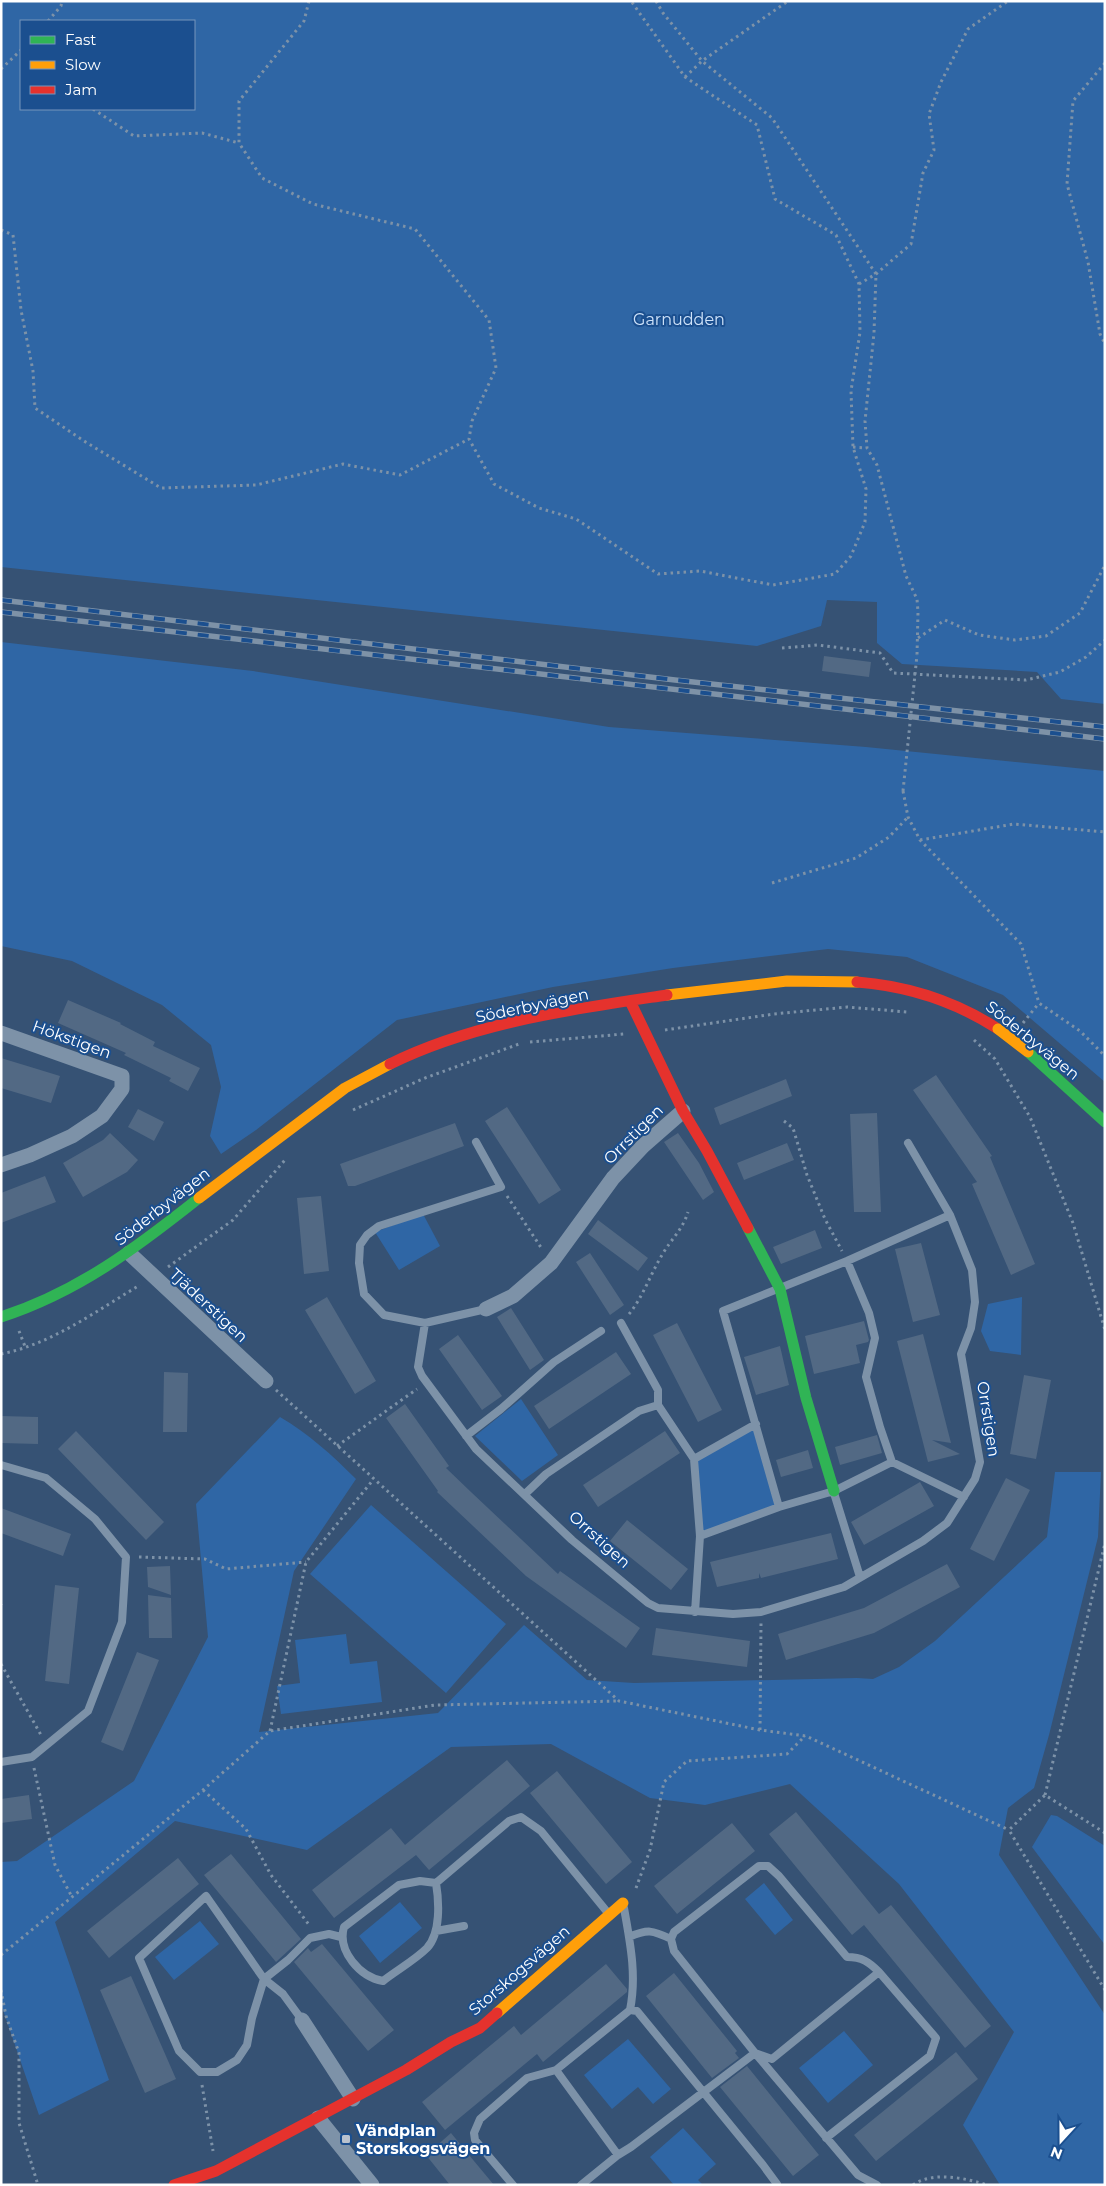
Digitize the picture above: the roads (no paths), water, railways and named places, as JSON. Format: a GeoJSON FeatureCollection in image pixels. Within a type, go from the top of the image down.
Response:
{"type":"FeatureCollection","features":[{"type":"Feature","properties":{"kind":"street","name":"Söderbyvägen"},"geometry":{"type":"LineString","coordinates":[[1,1317],[59,1294],[129,1254],[250,1158],[356,1081],[423,1049],[511,1022],[630,1001],[743,986],[825,980],[862,982],[924,992],[974,1013],[998,1029],[1028,1052],[1105,1122]]}},
{"type":"Feature","properties":{"kind":"street","name":"Orrstigen"},"geometry":{"type":"LineString","coordinates":[[630,1001],[683,1111],[715,1166],[780,1288],[806,1398],[834,1492]]}},
{"type":"Feature","properties":{"kind":"street","name":"Hökstigen"},"geometry":{"type":"LineString","coordinates":[[1,1032],[122,1076],[122,1089],[102,1116],[72,1136],[30,1155],[1,1165]]}},
{"type":"Feature","properties":{"kind":"street","name":"Orrstigen"},"geometry":{"type":"LineString","coordinates":[[486,1309],[513,1296],[551,1262],[613,1178],[642,1146],[683,1111]]}},
{"type":"Feature","properties":{"kind":"street","name":"Tjäderstigen"},"geometry":{"type":"LineString","coordinates":[[129,1254],[266,1381]]}},
{"type":"Feature","properties":{"kind":"street","name":"Storskogsvägen"},"geometry":{"type":"LineString","coordinates":[[174,2185],[216,2170],[318,2118],[480,2028],[623,1903]]}},
{"type":"Feature","properties":{"kind":"street"},"geometry":{"type":"LineString","coordinates":[[302,2020],[353,2099]]}},
{"type":"Feature","properties":{"kind":"street"},"geometry":{"type":"LineString","coordinates":[[318,2118],[372,2185]]}},
{"type":"Feature","properties":{"kind":"lane","name":"Orrstigen"},"geometry":{"type":"LineString","coordinates":[[476,1142],[501,1187],[379,1226],[367,1235],[360,1245],[359,1263],[364,1294],[384,1315],[425,1323],[486,1309]]}},
{"type":"Feature","properties":{"kind":"lane","name":"Orrstigen"},"geometry":{"type":"LineString","coordinates":[[425,1323],[418,1367],[476,1449],[572,1540],[648,1603],[658,1608],[695,1612],[733,1614],[761,1612],[844,1587],[931,1535],[946,1523],[975,1479],[980,1462],[961,1354],[971,1328],[975,1302],[972,1270],[950,1215],[908,1143]]}},
{"type":"Feature","properties":{"kind":"lane"},"geometry":{"type":"LineString","coordinates":[[779,1507],[723,1311],[847,1261],[950,1215]]}},
{"type":"Feature","properties":{"kind":"lane"},"geometry":{"type":"LineString","coordinates":[[847,1261],[869,1313],[875,1338],[866,1377],[892,1462],[964,1497]]}},
{"type":"Feature","properties":{"kind":"lane"},"geometry":{"type":"LineString","coordinates":[[621,1323],[658,1390],[658,1405],[694,1459],[700,1536],[695,1612]]}},
{"type":"Feature","properties":{"kind":"lane"},"geometry":{"type":"LineString","coordinates":[[466,1436],[501,1409],[554,1362],[601,1332]]}},
{"type":"Feature","properties":{"kind":"lane"},"geometry":{"type":"LineString","coordinates":[[525,1494],[546,1474],[569,1458],[639,1412],[658,1405]]}},
{"type":"Feature","properties":{"kind":"lane"},"geometry":{"type":"LineString","coordinates":[[694,1459],[756,1424]]}},
{"type":"Feature","properties":{"kind":"lane"},"geometry":{"type":"LineString","coordinates":[[700,1536],[779,1507],[834,1492],[892,1462]]}},
{"type":"Feature","properties":{"kind":"lane"},"geometry":{"type":"LineString","coordinates":[[1,1465],[46,1478],[95,1519],[126,1557],[122,1622],[88,1711],[32,1757],[1,1762]]}},
{"type":"Feature","properties":{"kind":"lane","name":"Orrstigen"},"geometry":{"type":"LineString","coordinates":[[834,1492],[860,1577]]}},
{"type":"Feature","properties":{"kind":"lane"},"geometry":{"type":"LineString","coordinates":[[436,1883],[438,1896],[436,1932],[428,1947],[383,1981],[374,1979],[358,1968],[347,1954],[341,1937],[344,1927],[399,1885],[420,1881],[436,1883],[509,1821],[521,1817],[541,1830],[609,1915]]}},
{"type":"Feature","properties":{"kind":"lane"},"geometry":{"type":"LineString","coordinates":[[826,2138],[930,2056],[936,2038],[870,1962],[858,1957],[847,1957],[768,1866],[760,1866],[674,1932],[671,1939],[674,1951],[755,2053],[826,2138],[858,2175],[877,2185]]}},
{"type":"Feature","properties":{"kind":"lane"},"geometry":{"type":"LineString","coordinates":[[302,2020],[282,1994],[264,1979],[206,1896],[139,1958],[179,2051],[200,2072],[217,2072],[237,2060],[246,2045],[264,1979],[288,1960],[310,1938],[316,1935],[329,1934],[341,1937]]}},
{"type":"Feature","properties":{"kind":"lane"},"geometry":{"type":"LineString","coordinates":[[513,2185],[475,2140],[475,2129],[480,2119],[527,2078],[556,2070],[630,2010],[634,1990],[634,1969],[623,1903]]}},
{"type":"Feature","properties":{"kind":"lane"},"geometry":{"type":"LineString","coordinates":[[436,1932],[464,1926]]}},
{"type":"Feature","properties":{"kind":"lane"},"geometry":{"type":"LineString","coordinates":[[629,1937],[645,1930],[671,1939]]}},
{"type":"Feature","properties":{"kind":"lane"},"geometry":{"type":"LineString","coordinates":[[755,2053],[772,2059],[879,1972]]}},
{"type":"Feature","properties":{"kind":"lane"},"geometry":{"type":"LineString","coordinates":[[630,2010],[637,2012],[763,2165],[777,2184],[775,2185]]}},
{"type":"Feature","properties":{"kind":"lane"},"geometry":{"type":"LineString","coordinates":[[581,2185],[618,2154],[755,2053]]}},
{"type":"Feature","properties":{"kind":"lane"},"geometry":{"type":"LineString","coordinates":[[556,2070],[618,2154]]}},
{"type":"Feature","properties":{"kind":"railway"},"geometry":{"type":"LineString","coordinates":[[1,600],[675,680],[1105,727]]}},
{"type":"Feature","properties":{"kind":"railway"},"geometry":{"type":"LineString","coordinates":[[1,612],[1105,739]]}},
{"type":"Feature","properties":{"kind":"place","name":"Vändplan Storskogsvägen"},"geometry":{"type":"Point","coordinates":[346,2139]}},
{"type":"Feature","properties":{"kind":"park label","name":"Garnudden"},"geometry":{"type":"Point","coordinates":[679,319]}}]}
